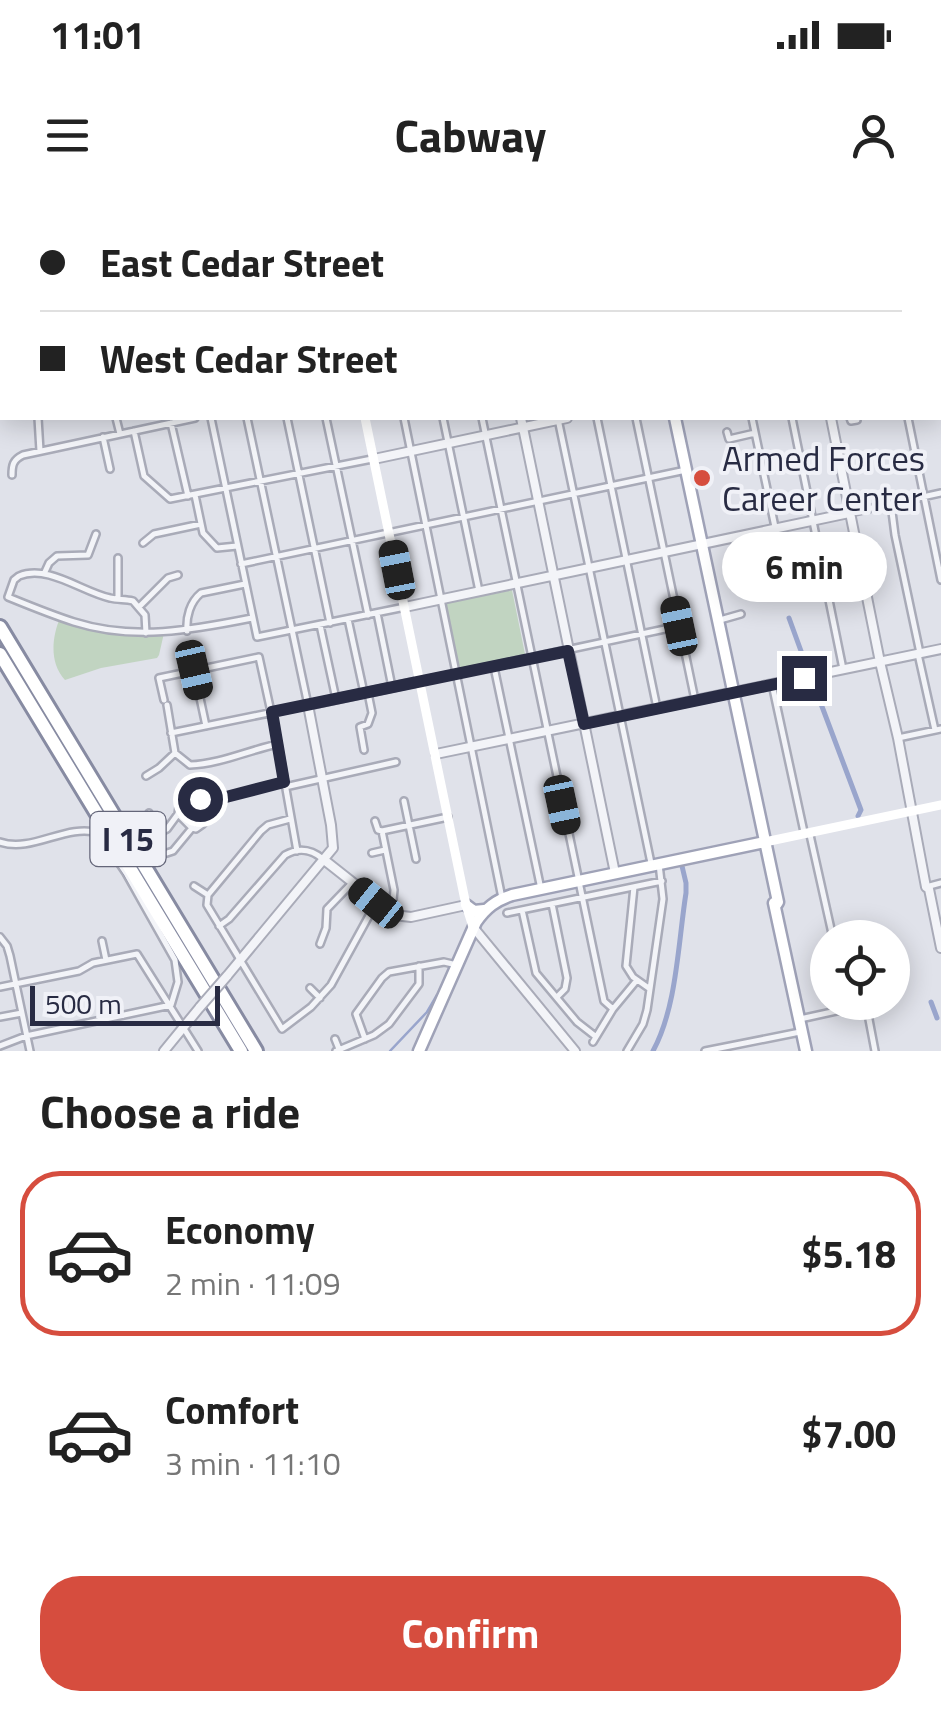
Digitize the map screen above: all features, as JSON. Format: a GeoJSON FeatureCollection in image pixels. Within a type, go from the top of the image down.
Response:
{"type":"FeatureCollection","features":[{"type":"Feature","properties":{"kind":"highway","name":"I 15"},"geometry":{"type":"LineString","coordinates":[[0,627],[258,1051]]}},
{"type":"Feature","properties":{"kind":"highway","name":"I 15"},"geometry":{"type":"LineString","coordinates":[[0,654],[241,1051]]}},
{"type":"Feature","properties":{"kind":"main road"},"geometry":{"type":"LineString","coordinates":[[365,420],[466,905],[474,927]]}},
{"type":"Feature","properties":{"kind":"main road"},"geometry":{"type":"LineString","coordinates":[[675,420],[732,692],[730,699],[806,1051]]}},
{"type":"Feature","properties":{"kind":"main road"},"geometry":{"type":"LineString","coordinates":[[466,905],[474,912],[484,910],[502,898],[541,889],[802,839],[941,806]]}},
{"type":"Feature","properties":{"kind":"main road"},"geometry":{"type":"LineString","coordinates":[[419,1051],[484,910]]}},
{"type":"Feature","properties":{"kind":"main road"},"geometry":{"type":"LineString","coordinates":[[467,944],[482,939]]}},
{"type":"Feature","properties":{"kind":"street"},"geometry":{"type":"LineString","coordinates":[[38,420],[40,451]]}},
{"type":"Feature","properties":{"kind":"street"},"geometry":{"type":"LineString","coordinates":[[116,420],[120,434]]}},
{"type":"Feature","properties":{"kind":"street"},"geometry":{"type":"LineString","coordinates":[[12,476],[16,458],[186,420]]}},
{"type":"Feature","properties":{"kind":"street"},"geometry":{"type":"LineString","coordinates":[[210,420],[257,637],[941,493]]}},
{"type":"Feature","properties":{"kind":"street"},"geometry":{"type":"LineString","coordinates":[[164,1051],[332,848],[308,705],[247,420]]}},
{"type":"Feature","properties":{"kind":"street"},"geometry":{"type":"LineString","coordinates":[[287,420],[330,623]]}},
{"type":"Feature","properties":{"kind":"street"},"geometry":{"type":"LineString","coordinates":[[326,420],[368,615]]}},
{"type":"Feature","properties":{"kind":"street"},"geometry":{"type":"LineString","coordinates":[[404,420],[502,898]]}},
{"type":"Feature","properties":{"kind":"street"},"geometry":{"type":"LineString","coordinates":[[442,420],[479,592]]}},
{"type":"Feature","properties":{"kind":"street"},"geometry":{"type":"LineString","coordinates":[[482,420],[581,898],[604,1001],[613,1009]]}},
{"type":"Feature","properties":{"kind":"street"},"geometry":{"type":"LineString","coordinates":[[561,420],[620,716],[662,881],[650,990],[642,1024],[628,1051]]}},
{"type":"Feature","properties":{"kind":"street"},"geometry":{"type":"LineString","coordinates":[[596,420],[657,708]]}},
{"type":"Feature","properties":{"kind":"street"},"geometry":{"type":"LineString","coordinates":[[636,420],[695,700]]}},
{"type":"Feature","properties":{"kind":"street"},"geometry":{"type":"LineString","coordinates":[[752,420],[775,529]]}},
{"type":"Feature","properties":{"kind":"street"},"geometry":{"type":"LineString","coordinates":[[792,420],[843,670]]}},
{"type":"Feature","properties":{"kind":"street"},"geometry":{"type":"LineString","coordinates":[[831,420],[941,948]]}},
{"type":"Feature","properties":{"kind":"street"},"geometry":{"type":"LineString","coordinates":[[908,420],[941,580]]}},
{"type":"Feature","properties":{"kind":"street"},"geometry":{"type":"LineString","coordinates":[[134,431],[144,476],[170,499],[486,435],[522,422],[615,873]]}},
{"type":"Feature","properties":{"kind":"street"},"geometry":{"type":"LineString","coordinates":[[172,423],[205,536],[217,548],[237,546]]}},
{"type":"Feature","properties":{"kind":"street"},"geometry":{"type":"LineString","coordinates":[[726,432],[729,440],[755,433]]}},
{"type":"Feature","properties":{"kind":"street"},"geometry":{"type":"LineString","coordinates":[[104,437],[110,468]]}},
{"type":"Feature","properties":{"kind":"street"},"geometry":{"type":"LineString","coordinates":[[241,564],[686,470]]}},
{"type":"Feature","properties":{"kind":"street"},"geometry":{"type":"LineString","coordinates":[[891,504],[919,654],[938,730],[898,738]]}},
{"type":"Feature","properties":{"kind":"street"},"geometry":{"type":"LineString","coordinates":[[144,542],[154,534],[200,524]]}},
{"type":"Feature","properties":{"kind":"street"},"geometry":{"type":"LineString","coordinates":[[44,574],[48,563],[57,556],[88,556],[96,534]]}},
{"type":"Feature","properties":{"kind":"street"},"geometry":{"type":"LineString","coordinates":[[118,558],[118,600]]}},
{"type":"Feature","properties":{"kind":"street"},"geometry":{"type":"LineString","coordinates":[[146,633],[145,614],[134,602],[108,598],[44,574],[24,573],[14,580],[8,597],[77,624],[113,631],[146,633],[187,631],[252,618]]}},
{"type":"Feature","properties":{"kind":"street"},"geometry":{"type":"LineString","coordinates":[[139,607],[168,578],[178,575]]}},
{"type":"Feature","properties":{"kind":"street"},"geometry":{"type":"LineString","coordinates":[[187,631],[188,613],[197,596],[245,584]]}},
{"type":"Feature","properties":{"kind":"street"},"geometry":{"type":"LineString","coordinates":[[377,613],[392,688]]}},
{"type":"Feature","properties":{"kind":"street"},"geometry":{"type":"LineString","coordinates":[[717,620],[741,614]]}},
{"type":"Feature","properties":{"kind":"street"},"geometry":{"type":"LineString","coordinates":[[348,619],[372,713],[368,724],[360,727],[364,750]]}},
{"type":"Feature","properties":{"kind":"street"},"geometry":{"type":"LineString","coordinates":[[320,625],[336,699]]}},
{"type":"Feature","properties":{"kind":"street"},"geometry":{"type":"LineString","coordinates":[[171,733],[679,626]]}},
{"type":"Feature","properties":{"kind":"street"},"geometry":{"type":"LineString","coordinates":[[436,754],[941,649]]}},
{"type":"Feature","properties":{"kind":"street"},"geometry":{"type":"LineString","coordinates":[[278,744],[196,765],[184,762],[175,753],[159,678],[259,658],[272,712],[278,744],[290,819],[297,850]]}},
{"type":"Feature","properties":{"kind":"street"},"geometry":{"type":"LineString","coordinates":[[494,666],[541,889]]}},
{"type":"Feature","properties":{"kind":"street"},"geometry":{"type":"LineString","coordinates":[[194,670],[206,726]]}},
{"type":"Feature","properties":{"kind":"street"},"geometry":{"type":"LineString","coordinates":[[772,684],[828,920]]}},
{"type":"Feature","properties":{"kind":"street"},"geometry":{"type":"LineString","coordinates":[[146,776],[175,753]]}},
{"type":"Feature","properties":{"kind":"street"},"geometry":{"type":"LineString","coordinates":[[149,813],[161,832],[178,814],[182,803],[396,762]]}},
{"type":"Feature","properties":{"kind":"street"},"geometry":{"type":"LineString","coordinates":[[178,814],[192,828],[200,828],[204,824],[200,799]]}},
{"type":"Feature","properties":{"kind":"street"},"geometry":{"type":"LineString","coordinates":[[404,801],[416,859]]}},
{"type":"Feature","properties":{"kind":"street"},"geometry":{"type":"LineString","coordinates":[[375,821],[382,831],[449,817]]}},
{"type":"Feature","properties":{"kind":"street"},"geometry":{"type":"LineString","coordinates":[[290,819],[261,831],[208,895],[207,905],[282,1029],[320,998],[340,972],[376,903]]}},
{"type":"Feature","properties":{"kind":"street"},"geometry":{"type":"LineString","coordinates":[[167,853],[192,828]]}},
{"type":"Feature","properties":{"kind":"street"},"geometry":{"type":"LineString","coordinates":[[0,842],[21,846],[82,831],[99,833],[175,960],[178,982],[171,1005]]}},
{"type":"Feature","properties":{"kind":"street"},"geometry":{"type":"LineString","coordinates":[[382,831],[394,890],[388,912]]}},
{"type":"Feature","properties":{"kind":"street"},"geometry":{"type":"LineString","coordinates":[[219,926],[285,855],[297,850],[306,850],[323,860],[388,912],[400,916],[466,905]]}},
{"type":"Feature","properties":{"kind":"street"},"geometry":{"type":"LineString","coordinates":[[372,853],[386,850]]}},
{"type":"Feature","properties":{"kind":"street"},"geometry":{"type":"LineString","coordinates":[[507,913],[662,881]]}},
{"type":"Feature","properties":{"kind":"street"},"geometry":{"type":"LineString","coordinates":[[320,944],[327,909],[352,883]]}},
{"type":"Feature","properties":{"kind":"street"},"geometry":{"type":"LineString","coordinates":[[926,887],[941,883]]}},
{"type":"Feature","properties":{"kind":"street"},"geometry":{"type":"LineString","coordinates":[[194,886],[208,895]]}},
{"type":"Feature","properties":{"kind":"street"},"geometry":{"type":"LineString","coordinates":[[634,887],[626,960],[629,972],[650,990]]}},
{"type":"Feature","properties":{"kind":"street"},"geometry":{"type":"LineString","coordinates":[[552,904],[567,978],[557,997]]}},
{"type":"Feature","properties":{"kind":"street"},"geometry":{"type":"LineString","coordinates":[[522,910],[535,969],[594,1039],[636,980]]}},
{"type":"Feature","properties":{"kind":"street"},"geometry":{"type":"LineString","coordinates":[[620,917],[631,918]]}},
{"type":"Feature","properties":{"kind":"street"},"geometry":{"type":"LineString","coordinates":[[474,927],[575,1051]]}},
{"type":"Feature","properties":{"kind":"street"},"geometry":{"type":"LineString","coordinates":[[0,937],[7,946],[30,1051]]}},
{"type":"Feature","properties":{"kind":"street"},"geometry":{"type":"LineString","coordinates":[[102,941],[106,960]]}},
{"type":"Feature","properties":{"kind":"street"},"geometry":{"type":"LineString","coordinates":[[0,987],[140,955],[198,1051]]}},
{"type":"Feature","properties":{"kind":"street"},"geometry":{"type":"LineString","coordinates":[[365,1039],[356,1014],[382,978],[390,972],[444,962],[456,966]]}},
{"type":"Feature","properties":{"kind":"street"},"geometry":{"type":"LineString","coordinates":[[336,1040],[338,1050],[374,1036],[389,1024],[419,984],[420,966]]}},
{"type":"Feature","properties":{"kind":"street"},"geometry":{"type":"LineString","coordinates":[[310,988],[320,998]]}},
{"type":"Feature","properties":{"kind":"street"},"geometry":{"type":"LineString","coordinates":[[0,1046],[26,1036],[171,1005]]}},
{"type":"Feature","properties":{"kind":"street"},"geometry":{"type":"LineString","coordinates":[[0,1017],[22,1013]]}},
{"type":"Feature","properties":{"kind":"street"},"geometry":{"type":"LineString","coordinates":[[705,1051],[746,1047],[813,1020]]}},
{"type":"Feature","properties":{"kind":"street"},"geometry":{"type":"LineString","coordinates":[[869,1020],[875,1051]]}},
{"type":"Feature","properties":{"kind":"green space"},"geometry":{"type":"Polygon","coordinates":[[[512,590],[526,659],[458,672],[444,604],[512,590]]]}},
{"type":"Feature","properties":{"kind":"green space"},"geometry":{"type":"Polygon","coordinates":[[[60,618],[113,631],[164,633],[159,655],[65,680],[56,666],[54,650],[60,618]]]}},
{"type":"Feature","properties":{"kind":"waterway"},"geometry":{"type":"LineString","coordinates":[[789,618],[809,673]]}},
{"type":"Feature","properties":{"kind":"waterway"},"geometry":{"type":"LineString","coordinates":[[812,680],[861,810],[858,816]]}},
{"type":"Feature","properties":{"kind":"waterway"},"geometry":{"type":"LineString","coordinates":[[653,1051],[667,1015],[676,974],[686,893],[682,866]]}},
{"type":"Feature","properties":{"kind":"waterway"},"geometry":{"type":"LineString","coordinates":[[390,1051],[427,1012],[437,995]]}},
{"type":"Feature","properties":{"kind":"waterway"},"geometry":{"type":"LineString","coordinates":[[931,1002],[937,1018]]}},
{"type":"Feature","properties":{"kind":"place","name":"Armed Forces Career Center"},"geometry":{"type":"Point","coordinates":[702,478]}},
{"type":"Feature","properties":{"kind":"route"},"geometry":{"type":"LineString","coordinates":[[200,799],[226,797],[284,782],[272,712],[568,651],[584,724],[804,678]]}}]}
